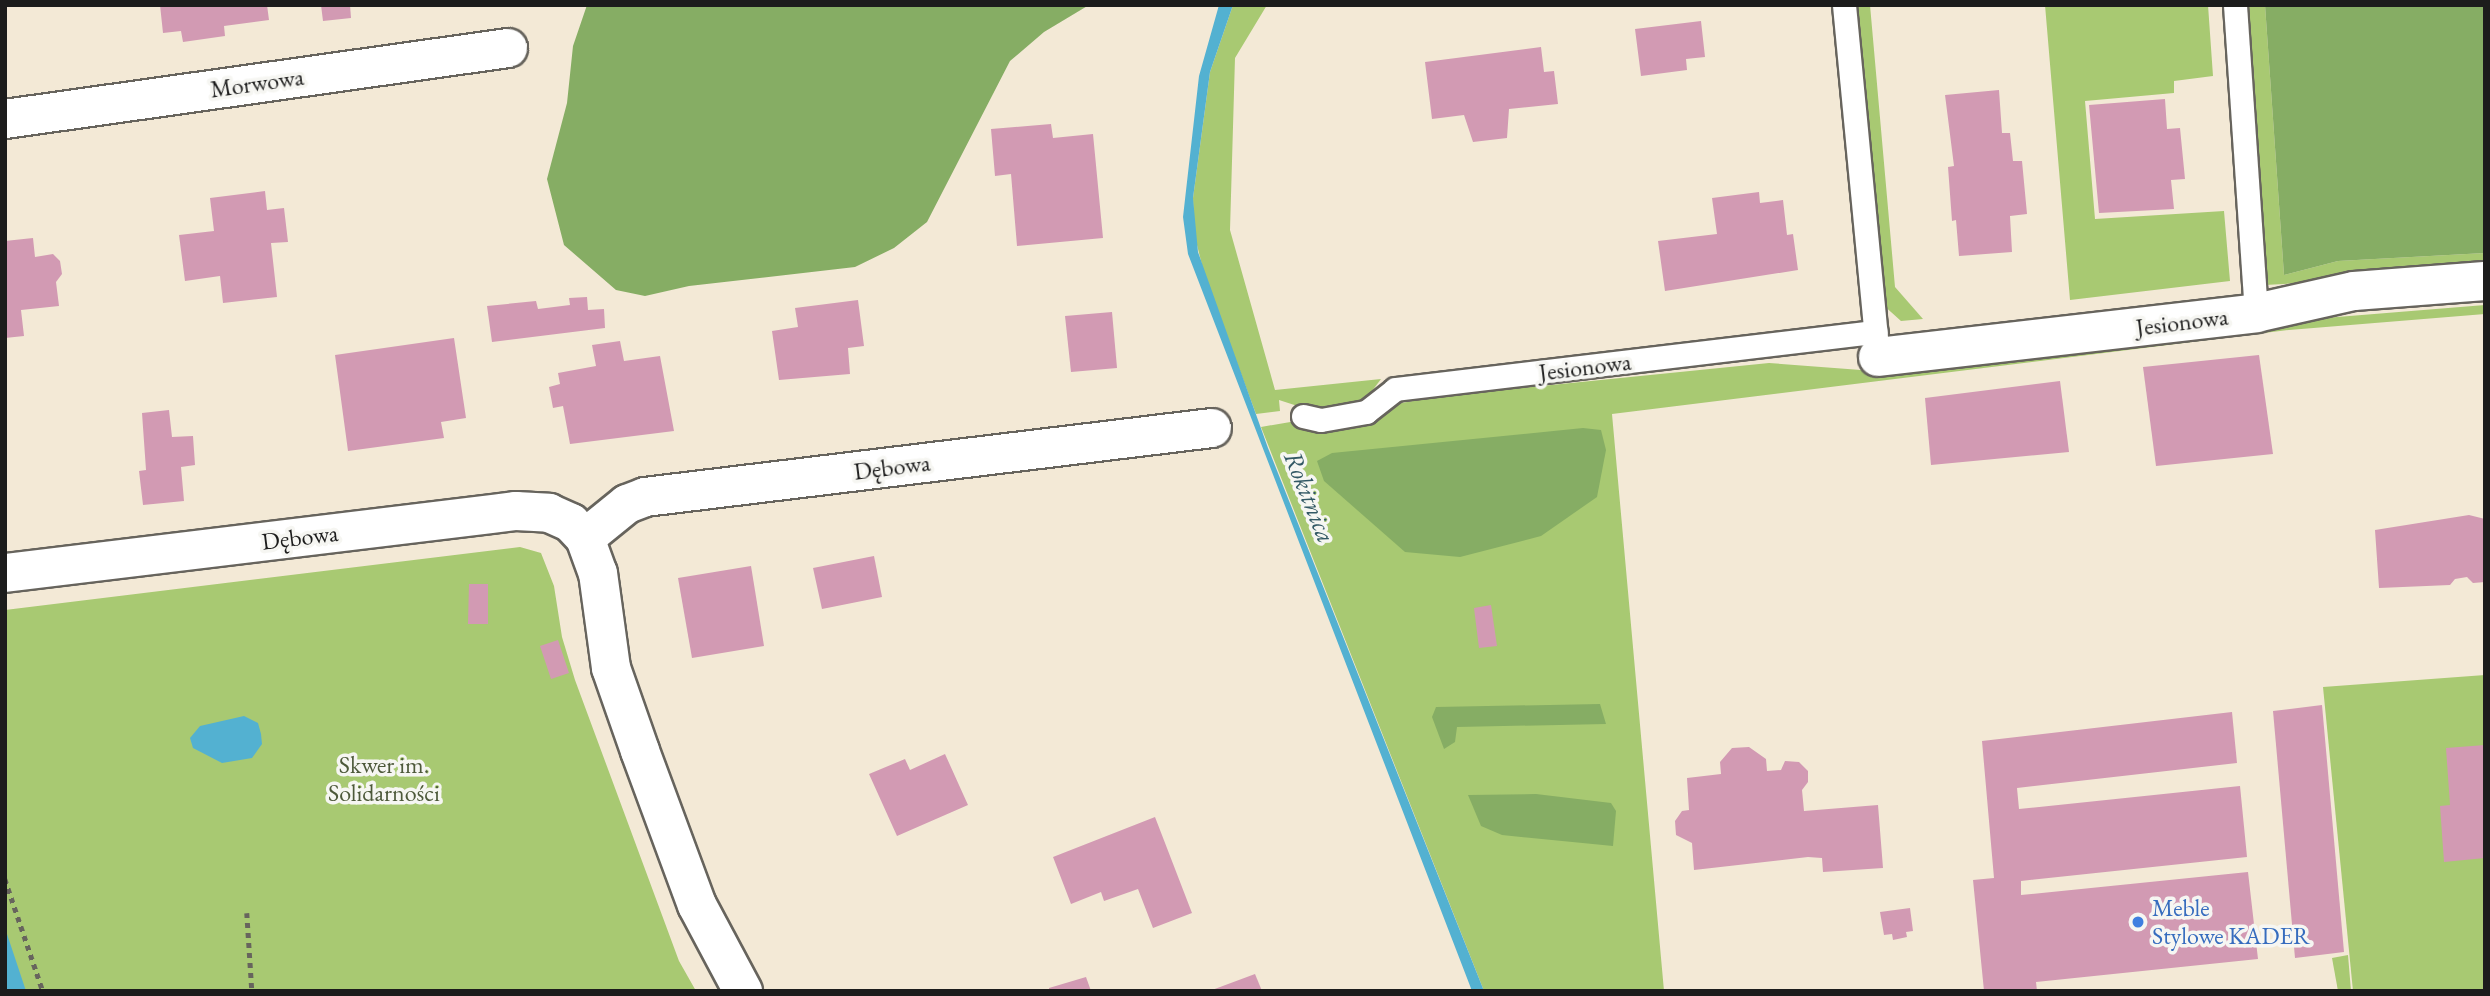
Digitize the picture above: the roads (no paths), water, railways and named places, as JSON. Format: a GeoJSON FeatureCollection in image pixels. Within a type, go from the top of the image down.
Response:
{"type":"FeatureCollection","features":[{"type":"Feature","properties":{"kind":"street","name":"Morwowa"},"geometry":{"type":"LineString","coordinates":[[5,119],[508,48]]}},
{"type":"Feature","properties":{"kind":"street","name":"Jesionowa"},"geometry":{"type":"LineString","coordinates":[[1877,344],[2256,313],[2354,291],[2485,281]]}},
{"type":"Feature","properties":{"kind":"street","name":"Dębowa"},"geometry":{"type":"LineString","coordinates":[[5,573],[516,511],[549,513],[571,523],[585,538],[626,504],[645,497],[1212,428]]}},
{"type":"Feature","properties":{"kind":"street"},"geometry":{"type":"LineString","coordinates":[[585,538],[598,573],[611,668],[639,751],[697,905],[743,991]]}},
{"type":"Feature","properties":{"kind":"lane"},"geometry":{"type":"LineString","coordinates":[[1844,5],[1877,344]]}},
{"type":"Feature","properties":{"kind":"lane"},"geometry":{"type":"LineString","coordinates":[[2235,5],[2256,313]]}},
{"type":"Feature","properties":{"kind":"lane","name":"Jesionowa"},"geometry":{"type":"LineString","coordinates":[[1303,416],[1321,420],[1366,412],[1395,389],[1877,344]]}},
{"type":"Feature","properties":{"kind":"water"},"geometry":{"type":"Polygon","coordinates":[[[1219,5],[1233,5],[1210,72],[1193,198],[1198,252],[1268,448],[1484,991],[1472,991],[1188,254],[1183,217],[1199,76],[1219,5]]]}},
{"type":"Feature","properties":{"kind":"water"},"geometry":{"type":"Polygon","coordinates":[[[244,716],[258,723],[261,734],[262,744],[252,758],[222,763],[193,748],[190,738],[200,726],[244,716]]]}},
{"type":"Feature","properties":{"kind":"water"},"geometry":{"type":"Polygon","coordinates":[[[5,928],[26,991],[5,991],[5,928]]]}},
{"type":"Feature","properties":{"kind":"place","name":"Meble Stylowe KADER"},"geometry":{"type":"Point","coordinates":[2138,922]}},
{"type":"Feature","properties":{"kind":"water label","name":"Rokitnica"},"geometry":{"type":"Point","coordinates":[1309,497]}},
{"type":"Feature","properties":{"kind":"park label","name":"Skwer im. Solidarności"},"geometry":{"type":"Point","coordinates":[384,779]}}]}
